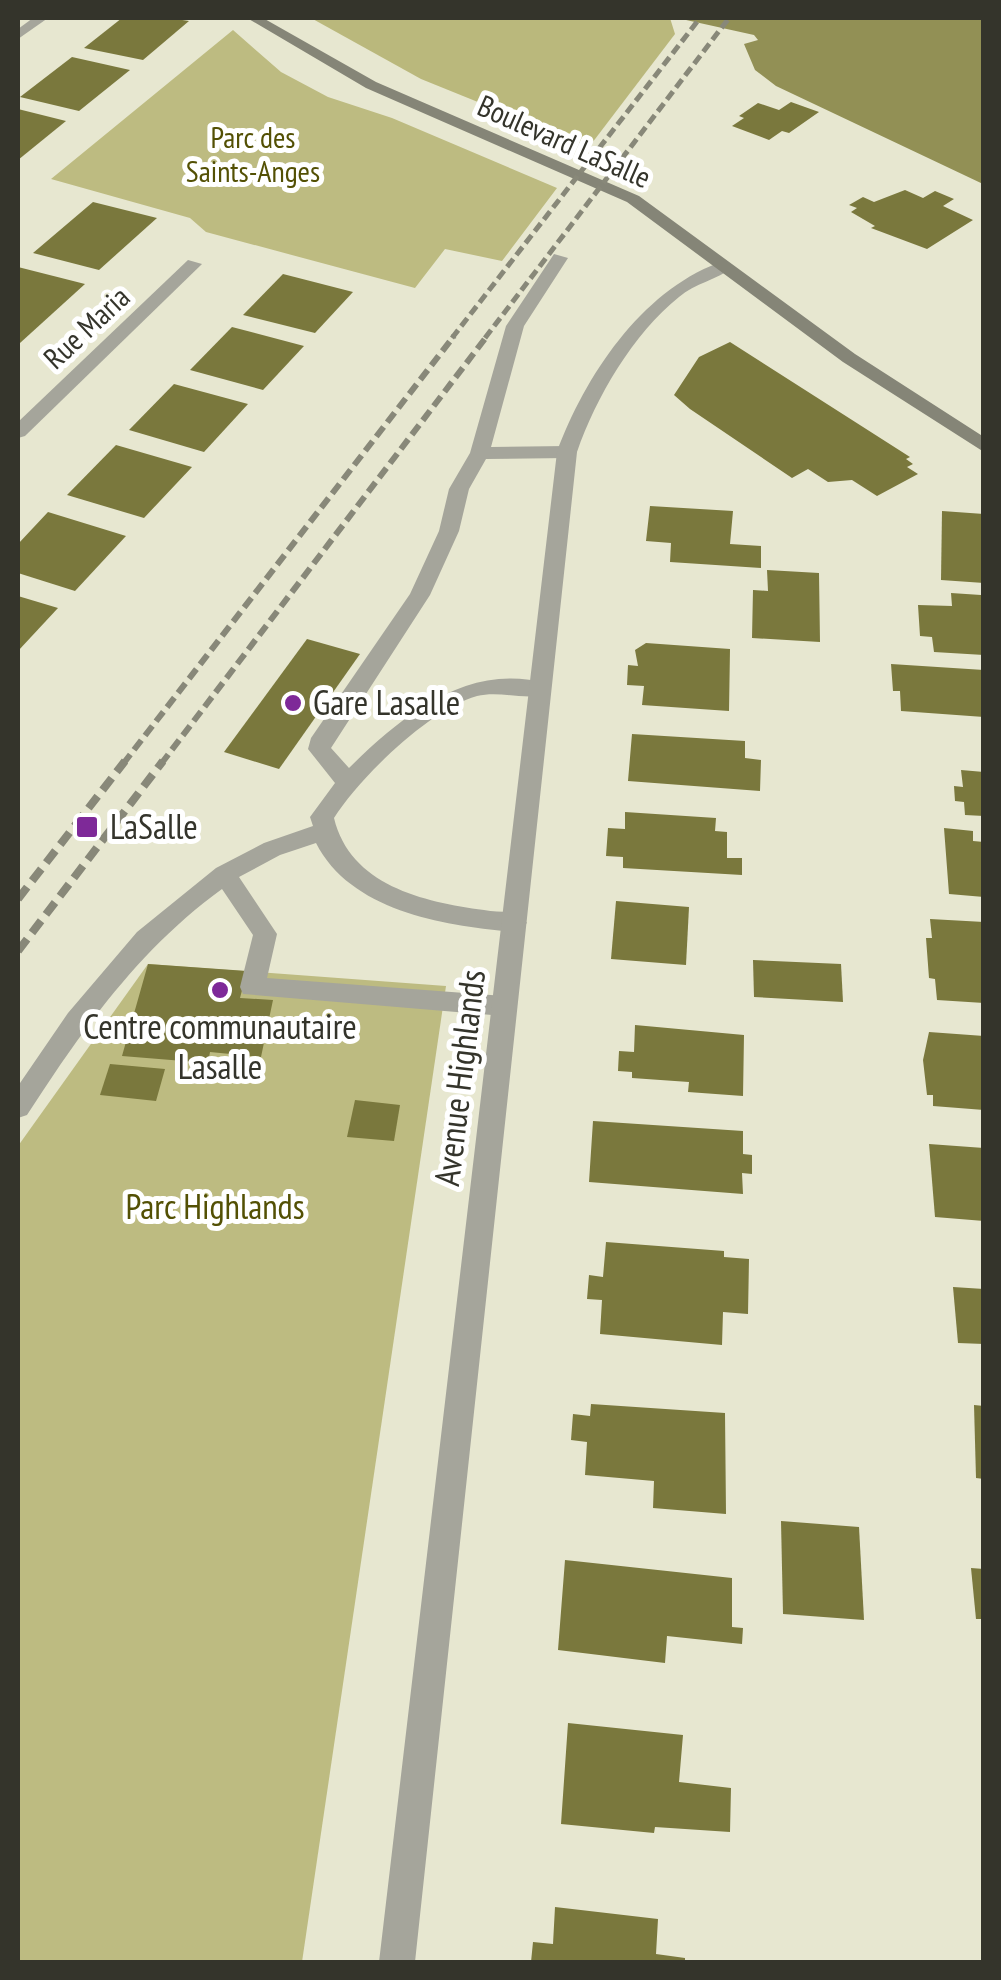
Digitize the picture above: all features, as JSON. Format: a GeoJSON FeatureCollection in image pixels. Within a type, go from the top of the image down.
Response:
{"type":"FeatureCollection","features":[{"type":"Feature","properties":{"kind":"main road","name":"Boulevard LaSalle"},"geometry":{"type":"LineString","coordinates":[[254,18],[371,85],[633,200],[849,358],[984,446]]}},
{"type":"Feature","properties":{"kind":"street"},"geometry":{"type":"LineString","coordinates":[[18,35],[41,18]]}},
{"type":"Feature","properties":{"kind":"street"},"geometry":{"type":"LineString","coordinates":[[346,781],[319,749],[322,738],[420,596],[449,531],[459,489],[480,453],[515,326],[560,258]]}},
{"type":"Feature","properties":{"kind":"street","name":"Rue Maria"},"geometry":{"type":"LineString","coordinates":[[18,432],[194,264]]}},
{"type":"Feature","properties":{"kind":"street","name":"Avenue Highlands"},"geometry":{"type":"LineString","coordinates":[[397,1962],[567,452],[582,416],[648,317],[682,286],[724,267]]}},
{"type":"Feature","properties":{"kind":"street"},"geometry":{"type":"LineString","coordinates":[[480,453],[567,452]]}},
{"type":"Feature","properties":{"kind":"street"},"geometry":{"type":"LineString","coordinates":[[514,924],[446,916],[400,898],[346,868],[322,832],[322,817],[346,781],[459,694],[484,688],[540,689]]}},
{"type":"Feature","properties":{"kind":"street"},"geometry":{"type":"LineString","coordinates":[[18,1106],[98,994],[148,935],[224,874],[265,849],[322,832]]}},
{"type":"Feature","properties":{"kind":"street"},"geometry":{"type":"LineString","coordinates":[[224,874],[265,934],[252,986],[504,1006]]}},
{"type":"Feature","properties":{"kind":"green space","name":"Parc des Saints-Anges"},"geometry":{"type":"Polygon","coordinates":[[[233,30],[281,72],[328,97],[392,118],[557,188],[502,261],[445,249],[415,288],[206,232],[190,218],[51,179],[233,30]]]}},
{"type":"Feature","properties":{"kind":"green space","name":"Parc Highlands"},"geometry":{"type":"Polygon","coordinates":[[[148,964],[446,986],[302,1962],[18,1962],[18,1146],[148,964]]]}},
{"type":"Feature","properties":{"kind":"shaded area","name":"Parc des Saints-Anges"},"geometry":{"type":"Polygon","coordinates":[[[311,18],[670,18],[675,34],[589,147],[421,79],[311,18]]]}},
{"type":"Feature","properties":{"kind":"shaded area"},"geometry":{"type":"Polygon","coordinates":[[[677,18],[983,18],[983,184],[776,86],[755,70],[744,44],[758,40],[754,35],[677,18]]]}},
{"type":"Feature","properties":{"kind":"building"},"geometry":{"type":"Polygon","coordinates":[[[122,18],[189,21],[143,60],[84,48],[122,18]]]}},
{"type":"Feature","properties":{"kind":"building"},"geometry":{"type":"Polygon","coordinates":[[[72,57],[130,70],[79,111],[20,97],[72,57]]]}},
{"type":"Feature","properties":{"kind":"building"},"geometry":{"type":"Polygon","coordinates":[[[791,102],[819,112],[789,133],[782,131],[769,140],[732,126],[758,103],[779,110],[791,102]]]}},
{"type":"Feature","properties":{"kind":"building"},"geometry":{"type":"Polygon","coordinates":[[[18,109],[66,121],[18,160],[18,109]]]}},
{"type":"Feature","properties":{"kind":"building"},"geometry":{"type":"Polygon","coordinates":[[[905,190],[923,198],[935,191],[954,199],[943,206],[973,220],[927,249],[871,228],[875,226],[851,212],[857,208],[849,205],[863,197],[874,202],[905,190]]]}},
{"type":"Feature","properties":{"kind":"building"},"geometry":{"type":"Polygon","coordinates":[[[93,202],[157,218],[99,270],[33,253],[93,202]]]}},
{"type":"Feature","properties":{"kind":"building"},"geometry":{"type":"Polygon","coordinates":[[[18,267],[85,284],[20,343],[18,342],[18,267]]]}},
{"type":"Feature","properties":{"kind":"building"},"geometry":{"type":"Polygon","coordinates":[[[283,274],[353,292],[315,333],[243,315],[283,274]]]}},
{"type":"Feature","properties":{"kind":"building"},"geometry":{"type":"Polygon","coordinates":[[[232,327],[304,346],[263,390],[190,370],[232,327]]]}},
{"type":"Feature","properties":{"kind":"building"},"geometry":{"type":"Polygon","coordinates":[[[730,342],[910,457],[906,459],[913,464],[907,467],[918,474],[877,496],[852,480],[828,482],[808,469],[792,478],[690,409],[674,395],[699,357],[730,342]]]}},
{"type":"Feature","properties":{"kind":"building"},"geometry":{"type":"Polygon","coordinates":[[[174,384],[248,404],[204,452],[129,430],[174,384]]]}},
{"type":"Feature","properties":{"kind":"building"},"geometry":{"type":"Polygon","coordinates":[[[116,445],[192,467],[144,518],[67,495],[116,445]]]}},
{"type":"Feature","properties":{"kind":"building"},"geometry":{"type":"Polygon","coordinates":[[[650,506],[733,511],[730,544],[761,546],[761,568],[670,562],[671,543],[646,541],[650,506]]]}},
{"type":"Feature","properties":{"kind":"building"},"geometry":{"type":"Polygon","coordinates":[[[942,511],[984,514],[984,583],[941,580],[942,511]]]}},
{"type":"Feature","properties":{"kind":"building"},"geometry":{"type":"Polygon","coordinates":[[[48,512],[126,536],[75,591],[18,573],[18,544],[48,512]]]}},
{"type":"Feature","properties":{"kind":"building"},"geometry":{"type":"Polygon","coordinates":[[[767,570],[819,573],[820,642],[752,638],[753,590],[768,591],[767,570]]]}},
{"type":"Feature","properties":{"kind":"building"},"geometry":{"type":"Polygon","coordinates":[[[951,593],[981,595],[984,655],[934,652],[932,637],[920,636],[918,605],[952,606],[951,593]]]}},
{"type":"Feature","properties":{"kind":"building"},"geometry":{"type":"Polygon","coordinates":[[[18,596],[58,608],[18,651],[18,596]]]}},
{"type":"Feature","properties":{"kind":"building","name":"Gare Lasalle"},"geometry":{"type":"Polygon","coordinates":[[[307,639],[360,654],[279,769],[224,752],[307,639]]]}},
{"type":"Feature","properties":{"kind":"building"},"geometry":{"type":"Polygon","coordinates":[[[646,643],[730,649],[729,711],[642,705],[644,686],[627,685],[628,665],[638,666],[635,650],[646,643]]]}},
{"type":"Feature","properties":{"kind":"building"},"geometry":{"type":"Polygon","coordinates":[[[891,664],[984,670],[984,717],[901,711],[900,691],[893,691],[891,664]]]}},
{"type":"Feature","properties":{"kind":"building"},"geometry":{"type":"Polygon","coordinates":[[[632,734],[745,741],[745,758],[761,760],[760,791],[628,781],[632,734]]]}},
{"type":"Feature","properties":{"kind":"building"},"geometry":{"type":"Polygon","coordinates":[[[961,770],[984,772],[984,816],[965,815],[964,802],[955,801],[954,786],[963,787],[961,770]]]}},
{"type":"Feature","properties":{"kind":"building"},"geometry":{"type":"Polygon","coordinates":[[[625,812],[716,818],[715,831],[727,832],[727,858],[742,858],[742,875],[623,868],[623,857],[606,856],[608,828],[625,829],[625,812]]]}},
{"type":"Feature","properties":{"kind":"building"},"geometry":{"type":"Polygon","coordinates":[[[944,828],[973,831],[973,841],[984,842],[984,897],[949,894],[944,828]]]}},
{"type":"Feature","properties":{"kind":"building"},"geometry":{"type":"Polygon","coordinates":[[[616,901],[689,907],[686,965],[611,959],[616,901]]]}},
{"type":"Feature","properties":{"kind":"building"},"geometry":{"type":"Polygon","coordinates":[[[930,919],[984,922],[984,1003],[937,1000],[935,979],[929,978],[926,938],[932,938],[930,919]]]}},
{"type":"Feature","properties":{"kind":"building"},"geometry":{"type":"Polygon","coordinates":[[[753,960],[841,964],[843,1002],[754,997],[753,960]]]}},
{"type":"Feature","properties":{"kind":"building"},"geometry":{"type":"Polygon","coordinates":[[[148,964],[247,971],[240,998],[273,1000],[261,1057],[210,1052],[208,1063],[122,1056],[148,964]]]}},
{"type":"Feature","properties":{"kind":"building"},"geometry":{"type":"Polygon","coordinates":[[[635,1025],[744,1035],[743,1096],[688,1092],[689,1082],[632,1078],[632,1072],[618,1071],[619,1051],[634,1052],[635,1025]]]}},
{"type":"Feature","properties":{"kind":"building"},"geometry":{"type":"Polygon","coordinates":[[[929,1032],[984,1036],[984,1110],[933,1106],[933,1095],[927,1095],[923,1060],[929,1032]]]}},
{"type":"Feature","properties":{"kind":"building"},"geometry":{"type":"Polygon","coordinates":[[[110,1064],[165,1069],[156,1101],[100,1095],[110,1064]]]}},
{"type":"Feature","properties":{"kind":"building"},"geometry":{"type":"Polygon","coordinates":[[[355,1100],[400,1105],[394,1141],[347,1137],[355,1100]]]}},
{"type":"Feature","properties":{"kind":"building"},"geometry":{"type":"Polygon","coordinates":[[[593,1121],[743,1131],[743,1154],[752,1155],[752,1174],[742,1173],[743,1194],[589,1182],[593,1121]]]}},
{"type":"Feature","properties":{"kind":"building"},"geometry":{"type":"Polygon","coordinates":[[[929,1144],[984,1148],[984,1221],[935,1217],[929,1144]]]}},
{"type":"Feature","properties":{"kind":"building"},"geometry":{"type":"Polygon","coordinates":[[[606,1242],[724,1251],[724,1257],[749,1259],[748,1314],[723,1312],[722,1345],[600,1334],[602,1300],[587,1299],[589,1275],[603,1277],[606,1242]]]}},
{"type":"Feature","properties":{"kind":"building"},"geometry":{"type":"Polygon","coordinates":[[[953,1287],[984,1289],[984,1344],[958,1343],[953,1287]]]}},
{"type":"Feature","properties":{"kind":"building"},"geometry":{"type":"Polygon","coordinates":[[[591,1404],[725,1413],[726,1514],[653,1508],[654,1481],[585,1475],[587,1442],[571,1440],[573,1414],[590,1416],[591,1404]]]}},
{"type":"Feature","properties":{"kind":"building"},"geometry":{"type":"Polygon","coordinates":[[[974,1405],[984,1406],[984,1479],[976,1478],[974,1405]]]}},
{"type":"Feature","properties":{"kind":"building"},"geometry":{"type":"Polygon","coordinates":[[[781,1521],[859,1527],[864,1620],[783,1614],[781,1521]]]}},
{"type":"Feature","properties":{"kind":"building"},"geometry":{"type":"Polygon","coordinates":[[[565,1560],[732,1578],[732,1627],[743,1628],[742,1644],[667,1636],[665,1663],[558,1650],[565,1560]]]}},
{"type":"Feature","properties":{"kind":"building"},"geometry":{"type":"Polygon","coordinates":[[[971,1568],[984,1569],[984,1619],[976,1619],[971,1568]]]}},
{"type":"Feature","properties":{"kind":"building"},"geometry":{"type":"Polygon","coordinates":[[[568,1723],[683,1735],[679,1782],[731,1788],[730,1832],[655,1827],[654,1833],[561,1824],[568,1723]]]}},
{"type":"Feature","properties":{"kind":"building"},"geometry":{"type":"Polygon","coordinates":[[[555,1907],[658,1919],[656,1954],[685,1958],[685,1962],[531,1962],[533,1942],[553,1944],[555,1907]]]}},
{"type":"Feature","properties":{"kind":"railway"},"geometry":{"type":"LineString","coordinates":[[452,338],[700,18]]}},
{"type":"Feature","properties":{"kind":"railway"},"geometry":{"type":"LineString","coordinates":[[485,338],[729,18]]}},
{"type":"Feature","properties":{"kind":"railway"},"geometry":{"type":"LineString","coordinates":[[123,764],[454,336]]}},
{"type":"Feature","properties":{"kind":"railway"},"geometry":{"type":"LineString","coordinates":[[161,764],[487,336]]}},
{"type":"Feature","properties":{"kind":"railway"},"geometry":{"type":"LineString","coordinates":[[18,899],[125,761]]}},
{"type":"Feature","properties":{"kind":"railway"},"geometry":{"type":"LineString","coordinates":[[18,951],[163,761]]}},
{"type":"Feature","properties":{"kind":"place","name":"Gare Lasalle"},"geometry":{"type":"Point","coordinates":[293,703]}},
{"type":"Feature","properties":{"kind":"place","name":"LaSalle"},"geometry":{"type":"Point","coordinates":[87,827]}},
{"type":"Feature","properties":{"kind":"place","name":"Centre communautaire Lasalle"},"geometry":{"type":"Point","coordinates":[220,990]}}]}
